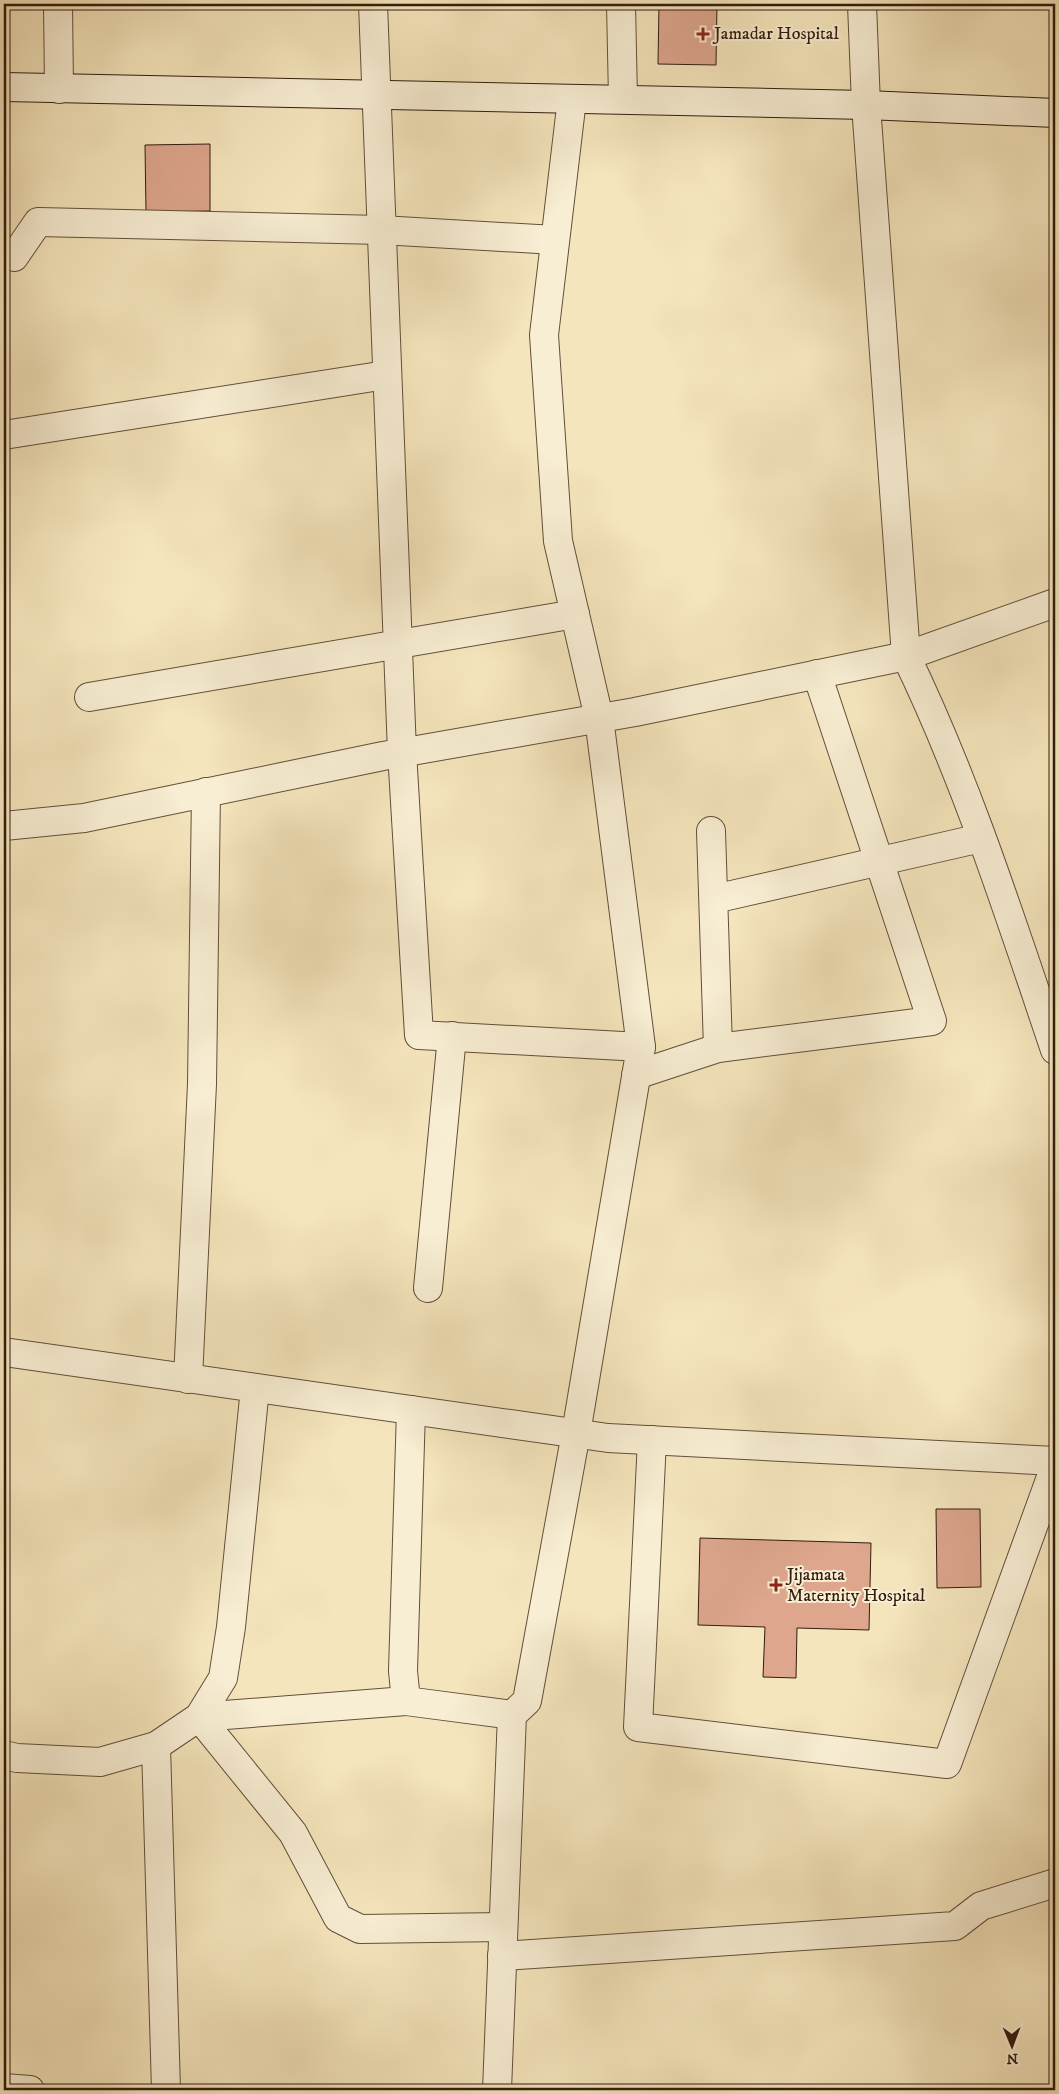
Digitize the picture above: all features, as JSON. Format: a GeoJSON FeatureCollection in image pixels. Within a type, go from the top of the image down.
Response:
{"type":"FeatureCollection","features":[{"type":"Feature","properties":{"kind":"street"},"geometry":{"type":"LineString","coordinates":[[58,4],[59,88]]}},
{"type":"Feature","properties":{"kind":"street"},"geometry":{"type":"LineString","coordinates":[[373,4],[375,95],[402,752],[419,1035],[641,1047]]}},
{"type":"Feature","properties":{"kind":"street"},"geometry":{"type":"LineString","coordinates":[[621,4],[623,99]]}},
{"type":"Feature","properties":{"kind":"street"},"geometry":{"type":"LineString","coordinates":[[862,4],[866,105],[906,656],[930,705],[1000,887],[1055,1050]]}},
{"type":"Feature","properties":{"kind":"street"},"geometry":{"type":"LineString","coordinates":[[4,87],[866,105],[1055,113]]}},
{"type":"Feature","properties":{"kind":"street"},"geometry":{"type":"LineString","coordinates":[[497,2090],[512,1716],[527,1701],[576,1433],[641,1047],[599,718],[558,541],[544,335],[572,99]]}},
{"type":"Feature","properties":{"kind":"street"},"geometry":{"type":"LineString","coordinates":[[14,257],[38,222],[381,230],[555,240]]}},
{"type":"Feature","properties":{"kind":"street"},"geometry":{"type":"LineString","coordinates":[[4,435],[386,375]]}},
{"type":"Feature","properties":{"kind":"street"},"geometry":{"type":"LineString","coordinates":[[4,826],[84,818],[402,752],[599,718],[906,656],[1055,603]]}},
{"type":"Feature","properties":{"kind":"street"},"geometry":{"type":"LineString","coordinates":[[89,697],[576,614]]}},
{"type":"Feature","properties":{"kind":"street"},"geometry":{"type":"LineString","coordinates":[[636,1075],[718,1048],[932,1021],[817,674]]}},
{"type":"Feature","properties":{"kind":"street"},"geometry":{"type":"LineString","coordinates":[[188,1379],[202,1084],[206,792]]}},
{"type":"Feature","properties":{"kind":"street"},"geometry":{"type":"LineString","coordinates":[[711,832],[718,1048]]}},
{"type":"Feature","properties":{"kind":"street"},"geometry":{"type":"LineString","coordinates":[[714,899],[981,838]]}},
{"type":"Feature","properties":{"kind":"street"},"geometry":{"type":"LineString","coordinates":[[428,1288],[452,1036]]}},
{"type":"Feature","properties":{"kind":"street"},"geometry":{"type":"LineString","coordinates":[[4,1352],[608,1438],[1055,1462]]}},
{"type":"Feature","properties":{"kind":"street"},"geometry":{"type":"LineString","coordinates":[[4,1756],[100,1762],[156,1746],[199,1717],[223,1678],[231,1626],[255,1388]]}},
{"type":"Feature","properties":{"kind":"street"},"geometry":{"type":"LineString","coordinates":[[406,1701],[403,1671],[411,1410]]}},
{"type":"Feature","properties":{"kind":"street"},"geometry":{"type":"LineString","coordinates":[[652,1440],[638,1727],[947,1764],[1055,1466]]}},
{"type":"Feature","properties":{"kind":"street"},"geometry":{"type":"LineString","coordinates":[[199,1717],[406,1701],[512,1716]]}},
{"type":"Feature","properties":{"kind":"street"},"geometry":{"type":"LineString","coordinates":[[199,1717],[293,1833],[338,1918],[360,1929],[503,1927]]}},
{"type":"Feature","properties":{"kind":"street"},"geometry":{"type":"LineString","coordinates":[[156,1746],[166,2090]]}},
{"type":"Feature","properties":{"kind":"street"},"geometry":{"type":"LineString","coordinates":[[502,1956],[955,1926],[981,1906],[1055,1883]]}},
{"type":"Feature","properties":{"kind":"street"},"geometry":{"type":"LineString","coordinates":[[4,2088],[30,2090]]}},
{"type":"Feature","properties":{"kind":"building"},"geometry":{"type":"Polygon","coordinates":[[[659,4],[717,4],[716,65],[658,64],[659,4]]]}},
{"type":"Feature","properties":{"kind":"building"},"geometry":{"type":"Polygon","coordinates":[[[210,144],[210,211],[146,212],[145,145],[210,144]]]}},
{"type":"Feature","properties":{"kind":"building"},"geometry":{"type":"Polygon","coordinates":[[[936,1509],[980,1509],[981,1587],[937,1588],[936,1509]]]}},
{"type":"Feature","properties":{"kind":"building"},"geometry":{"type":"Polygon","coordinates":[[[700,1538],[871,1543],[869,1630],[797,1628],[796,1678],[763,1677],[765,1627],[698,1625],[700,1538]]]}},
{"type":"Feature","properties":{"kind":"place","name":"Jamadar Hospital"},"geometry":{"type":"Point","coordinates":[703,34]}},
{"type":"Feature","properties":{"kind":"place","name":"Jijamata Maternity Hospital"},"geometry":{"type":"Point","coordinates":[776,1585]}}]}
